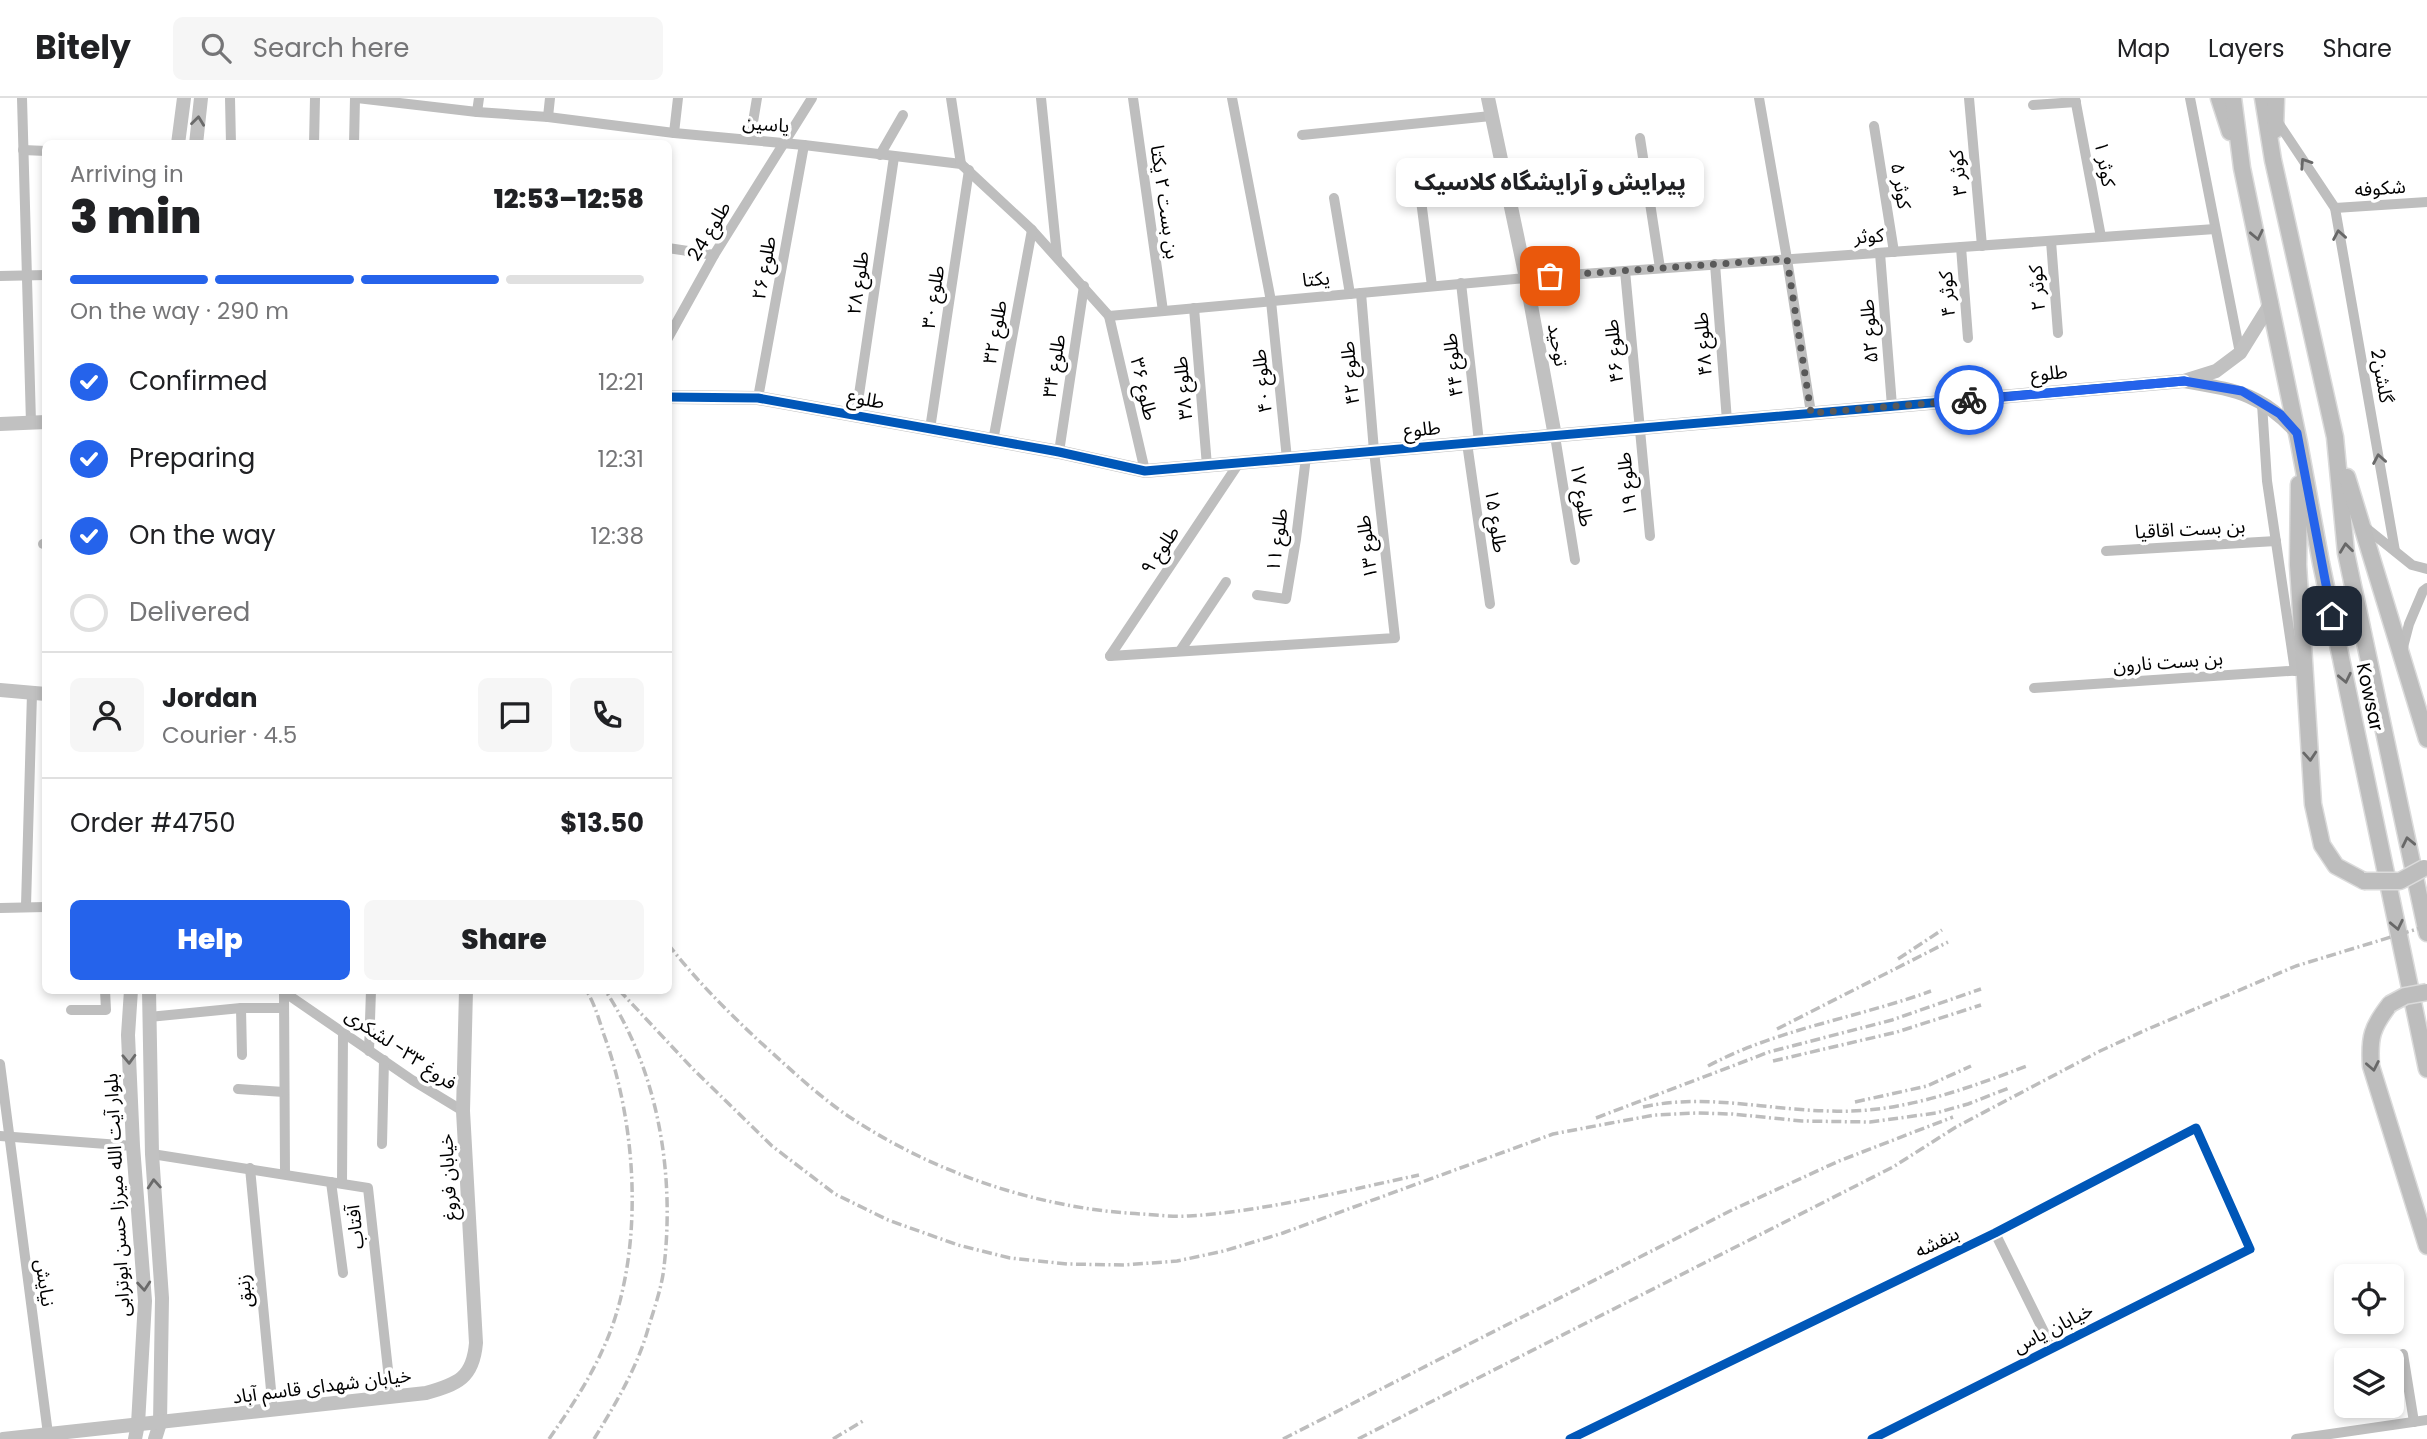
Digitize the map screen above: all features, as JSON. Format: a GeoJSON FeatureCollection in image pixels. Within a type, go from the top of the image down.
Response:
{"type":"FeatureCollection","features":[{"type":"Feature","properties":{"kind":"main road"},"geometry":{"type":"LineString","coordinates":[[2219,98],[2242,168]]}},
{"type":"Feature","properties":{"kind":"main road"},"geometry":{"type":"LineString","coordinates":[[2233,98],[2242,168]]}},
{"type":"Feature","properties":{"kind":"main road"},"geometry":{"type":"LineString","coordinates":[[2263,98],[2273,160]]}},
{"type":"Feature","properties":{"kind":"main road"},"geometry":{"type":"LineString","coordinates":[[2273,160],[2276,98]]}},
{"type":"Feature","properties":{"kind":"main road","name":"Kowsar"},"geometry":{"type":"LineString","coordinates":[[2273,160],[2336,437],[2346,553],[2427,933]]}},
{"type":"Feature","properties":{"kind":"main road","name":"Kowsar"},"geometry":{"type":"LineString","coordinates":[[2242,168],[2427,1069]]}},
{"type":"Feature","properties":{"kind":"main road"},"geometry":{"type":"LineString","coordinates":[[2336,437],[2427,739]]}},
{"type":"Feature","properties":{"kind":"main road"},"geometry":{"type":"LineString","coordinates":[[2298,438],[2300,671],[2313,804],[2322,845],[2336,866],[2364,881],[2400,881],[2426,866]]}},
{"type":"Feature","properties":{"kind":"main road"},"geometry":{"type":"LineString","coordinates":[[2427,992],[2405,996],[2390,1004],[2376,1022],[2369,1042],[2371,1066],[2427,1246]]}},
{"type":"Feature","properties":{"kind":"street"},"geometry":{"type":"LineString","coordinates":[[0,424],[38,422],[27,275],[22,98]]}},
{"type":"Feature","properties":{"kind":"street"},"geometry":{"type":"LineString","coordinates":[[179,140],[184,98]]}},
{"type":"Feature","properties":{"kind":"street"},"geometry":{"type":"LineString","coordinates":[[196,140],[201,98]]}},
{"type":"Feature","properties":{"kind":"street"},"geometry":{"type":"LineString","coordinates":[[230,98],[231,140]]}},
{"type":"Feature","properties":{"kind":"street"},"geometry":{"type":"LineString","coordinates":[[314,140],[315,98]]}},
{"type":"Feature","properties":{"kind":"street"},"geometry":{"type":"LineString","coordinates":[[354,140],[356,98]]}},
{"type":"Feature","properties":{"kind":"street","name":"یاسین"},"geometry":{"type":"LineString","coordinates":[[356,98],[402,100],[477,112],[548,117],[674,133],[804,145],[965,167]]}},
{"type":"Feature","properties":{"kind":"street"},"geometry":{"type":"LineString","coordinates":[[477,112],[479,98]]}},
{"type":"Feature","properties":{"kind":"street"},"geometry":{"type":"LineString","coordinates":[[548,117],[550,98]]}},
{"type":"Feature","properties":{"kind":"street"},"geometry":{"type":"LineString","coordinates":[[674,133],[678,98]]}},
{"type":"Feature","properties":{"kind":"street"},"geometry":{"type":"LineString","coordinates":[[750,140],[757,98]]}},
{"type":"Feature","properties":{"kind":"street","name":"طلوع 24"},"geometry":{"type":"LineString","coordinates":[[672,331],[715,255],[812,98]]}},
{"type":"Feature","properties":{"kind":"street","name":"طلوع ۳۰"},"geometry":{"type":"LineString","coordinates":[[930,429],[965,167],[951,98]]}},
{"type":"Feature","properties":{"kind":"street"},"geometry":{"type":"LineString","coordinates":[[1041,98],[1057,256]]}},
{"type":"Feature","properties":{"kind":"street","name":"بن بست ۲ یکتا"},"geometry":{"type":"LineString","coordinates":[[1133,98],[1163,311]]}},
{"type":"Feature","properties":{"kind":"street","name":"طلوع ۴۰"},"geometry":{"type":"LineString","coordinates":[[1231,98],[1272,301],[1287,459]]}},
{"type":"Feature","properties":{"kind":"street","name":"توحید"},"geometry":{"type":"LineString","coordinates":[[1488,98],[1526,278],[1555,436]]}},
{"type":"Feature","properties":{"kind":"street"},"geometry":{"type":"LineString","coordinates":[[1759,98],[1811,413]]}},
{"type":"Feature","properties":{"kind":"street","name":"کوثر ۳"},"geometry":{"type":"LineString","coordinates":[[1969,98],[1982,246]]}},
{"type":"Feature","properties":{"kind":"street"},"geometry":{"type":"LineString","coordinates":[[2190,98],[2240,353]]}},
{"type":"Feature","properties":{"kind":"street"},"geometry":{"type":"LineString","coordinates":[[2034,106],[2075,100]]}},
{"type":"Feature","properties":{"kind":"street","name":"کوثر ۱"},"geometry":{"type":"LineString","coordinates":[[2075,100],[2101,237]]}},
{"type":"Feature","properties":{"kind":"street"},"geometry":{"type":"LineString","coordinates":[[880,155],[903,114]]}},
{"type":"Feature","properties":{"kind":"street"},"geometry":{"type":"LineString","coordinates":[[1302,135],[1491,116]]}},
{"type":"Feature","properties":{"kind":"street"},"geometry":{"type":"LineString","coordinates":[[2275,118],[2335,208]]}},
{"type":"Feature","properties":{"kind":"street","name":"کوثر ۵"},"geometry":{"type":"LineString","coordinates":[[1874,126],[1894,252]]}},
{"type":"Feature","properties":{"kind":"street"},"geometry":{"type":"LineString","coordinates":[[1640,138],[1660,268]]}},
{"type":"Feature","properties":{"kind":"street","name":"طلوع ۲۶"},"geometry":{"type":"LineString","coordinates":[[758,398],[804,145]]}},
{"type":"Feature","properties":{"kind":"street"},"geometry":{"type":"LineString","coordinates":[[23,150],[42,150]]}},
{"type":"Feature","properties":{"kind":"street","name":"طلوع ۲۸"},"geometry":{"type":"LineString","coordinates":[[856,415],[894,157]]}},
{"type":"Feature","properties":{"kind":"street"},"geometry":{"type":"LineString","coordinates":[[965,167],[1032,230],[1109,316]]}},
{"type":"Feature","properties":{"kind":"street"},"geometry":{"type":"LineString","coordinates":[[1418,177],[1432,286]]}},
{"type":"Feature","properties":{"kind":"street","name":"طلوع ۴۲"},"geometry":{"type":"LineString","coordinates":[[1334,198],[1356,293],[1374,451]]}},
{"type":"Feature","properties":{"kind":"street","name":"شکوفه"},"geometry":{"type":"LineString","coordinates":[[2335,208],[2427,202]]}},
{"type":"Feature","properties":{"kind":"street","name":"گلشن2"},"geometry":{"type":"LineString","coordinates":[[2335,208],[2395,551]]}},
{"type":"Feature","properties":{"kind":"street","name":"کوثر"},"geometry":{"type":"LineString","coordinates":[[1526,278],[2215,229]]}},
{"type":"Feature","properties":{"kind":"street","name":"طلوع ۳۲"},"geometry":{"type":"LineString","coordinates":[[993,441],[1032,230]]}},
{"type":"Feature","properties":{"kind":"street","name":"کوثر ۲"},"geometry":{"type":"LineString","coordinates":[[2051,241],[2058,333]]}},
{"type":"Feature","properties":{"kind":"street","name":"کوثر ۴"},"geometry":{"type":"LineString","coordinates":[[1961,247],[1968,338]]}},
{"type":"Feature","properties":{"kind":"street"},"geometry":{"type":"LineString","coordinates":[[672,249],[715,255]]}},
{"type":"Feature","properties":{"kind":"street","name":"طلوع ۵۲"},"geometry":{"type":"LineString","coordinates":[[1880,253],[1892,406]]}},
{"type":"Feature","properties":{"kind":"street","name":"طلوع ۴۸"},"geometry":{"type":"LineString","coordinates":[[1715,264],[1727,421]]}},
{"type":"Feature","properties":{"kind":"street","name":"طلوع ۴۶"},"geometry":{"type":"LineString","coordinates":[[1625,271],[1639,428]]}},
{"type":"Feature","properties":{"kind":"street"},"geometry":{"type":"LineString","coordinates":[[0,276],[42,275]]}},
{"type":"Feature","properties":{"kind":"street","name":"یکتا"},"geometry":{"type":"LineString","coordinates":[[1109,316],[1526,278]]}},
{"type":"Feature","properties":{"kind":"street","name":"طلوع ۴۴"},"geometry":{"type":"LineString","coordinates":[[1461,284],[1473,443]]}},
{"type":"Feature","properties":{"kind":"street","name":"طلوع ۳۴"},"geometry":{"type":"LineString","coordinates":[[1059,452],[1084,286]]}},
{"type":"Feature","properties":{"kind":"street"},"geometry":{"type":"LineString","coordinates":[[2184,381],[2216,371],[2240,353],[2271,303]]}},
{"type":"Feature","properties":{"kind":"street","name":"طلوع ۳۸"},"geometry":{"type":"LineString","coordinates":[[1194,308],[1207,466]]}},
{"type":"Feature","properties":{"kind":"street","name":"طلوع ۳۶"},"geometry":{"type":"LineString","coordinates":[[1109,316],[1145,471]]}},
{"type":"Feature","properties":{"kind":"street"},"geometry":{"type":"LineString","coordinates":[[2184,381],[2242,391],[2280,414],[2298,438]]}},
{"type":"Feature","properties":{"kind":"street","name":"طلوع"},"geometry":{"type":"LineString","coordinates":[[672,397],[758,398],[1059,452],[1145,471],[2184,381]]}},
{"type":"Feature","properties":{"kind":"street"},"geometry":{"type":"LineString","coordinates":[[2262,404],[2267,481],[2300,671]]}},
{"type":"Feature","properties":{"kind":"street","name":"طلوع ۱۹"},"geometry":{"type":"LineString","coordinates":[[1639,428],[1650,536]]}},
{"type":"Feature","properties":{"kind":"street","name":"طلوع ۱۷"},"geometry":{"type":"LineString","coordinates":[[1555,436],[1575,560]]}},
{"type":"Feature","properties":{"kind":"street","name":"طلوع ۱۵"},"geometry":{"type":"LineString","coordinates":[[1473,443],[1490,604]]}},
{"type":"Feature","properties":{"kind":"street","name":"طلوع ۱۳"},"geometry":{"type":"LineString","coordinates":[[1180,651],[1395,638],[1374,451]]}},
{"type":"Feature","properties":{"kind":"street","name":"طلوع ۱۱"},"geometry":{"type":"LineString","coordinates":[[1257,595],[1286,599],[1306,457]]}},
{"type":"Feature","properties":{"kind":"street","name":"طلوع ۹"},"geometry":{"type":"LineString","coordinates":[[1180,651],[1110,656],[1239,463]]}},
{"type":"Feature","properties":{"kind":"street"},"geometry":{"type":"LineString","coordinates":[[2360,523],[2412,565],[2427,569]]}},
{"type":"Feature","properties":{"kind":"street","name":"بن بست اقاقیا"},"geometry":{"type":"LineString","coordinates":[[2106,551],[2276,541]]}},
{"type":"Feature","properties":{"kind":"street"},"geometry":{"type":"LineString","coordinates":[[1180,651],[1226,582]]}},
{"type":"Feature","properties":{"kind":"street"},"geometry":{"type":"LineString","coordinates":[[2401,653],[2409,624],[2423,591],[2427,588]]}},
{"type":"Feature","properties":{"kind":"street","name":"بن بست نارون"},"geometry":{"type":"LineString","coordinates":[[2034,688],[2300,671]]}},
{"type":"Feature","properties":{"kind":"street"},"geometry":{"type":"LineString","coordinates":[[0,690],[39,694],[26,906]]}},
{"type":"Feature","properties":{"kind":"street"},"geometry":{"type":"LineString","coordinates":[[0,908],[42,907]]}},
{"type":"Feature","properties":{"kind":"street"},"geometry":{"type":"LineString","coordinates":[[71,1010],[106,1010],[106,994]]}},
{"type":"Feature","properties":{"kind":"street","name":"بلوار آیت الله میرزا حسن ابوترابی"},"geometry":{"type":"LineString","coordinates":[[131,994],[128,1035],[132,1146],[145,1301],[135,1439]]}},
{"type":"Feature","properties":{"kind":"street","name":"بلوار آیت الله میرزا حسن ابوترابی"},"geometry":{"type":"LineString","coordinates":[[149,994],[152,1154],[162,1298],[160,1423],[155,1439]]}},
{"type":"Feature","properties":{"kind":"street"},"geometry":{"type":"LineString","coordinates":[[284,994],[285,1174]]}},
{"type":"Feature","properties":{"kind":"street","name":"فروغ ۳۳- لشکری"},"geometry":{"type":"LineString","coordinates":[[288,994],[369,1051],[463,1111]]}},
{"type":"Feature","properties":{"kind":"street"},"geometry":{"type":"LineString","coordinates":[[369,1051],[371,994]]}},
{"type":"Feature","properties":{"kind":"street","name":"خیابان فروغ"},"geometry":{"type":"LineString","coordinates":[[466,994],[463,1111],[477,1343],[475,1360]]}},
{"type":"Feature","properties":{"kind":"street"},"geometry":{"type":"LineString","coordinates":[[241,1008],[242,1055]]}},
{"type":"Feature","properties":{"kind":"street"},"geometry":{"type":"LineString","coordinates":[[149,1017],[241,1008],[283,1008]]}},
{"type":"Feature","properties":{"kind":"street"},"geometry":{"type":"LineString","coordinates":[[343,1273],[337,1183],[344,1033]]}},
{"type":"Feature","properties":{"kind":"street"},"geometry":{"type":"LineString","coordinates":[[382,1144],[383,1060]]}},
{"type":"Feature","properties":{"kind":"street","name":"نيايش"},"geometry":{"type":"LineString","coordinates":[[0,1064],[4,1136],[48,1434]]}},
{"type":"Feature","properties":{"kind":"street"},"geometry":{"type":"LineString","coordinates":[[238,1089],[284,1092]]}},
{"type":"Feature","properties":{"kind":"street","name":"بنفشه"},"geometry":{"type":"LineString","coordinates":[[1570,1439],[1995,1233],[2196,1128],[2250,1249]]}},
{"type":"Feature","properties":{"kind":"street"},"geometry":{"type":"LineString","coordinates":[[4,1136],[132,1146]]}},
{"type":"Feature","properties":{"kind":"street","name":"آفتاب"},"geometry":{"type":"LineString","coordinates":[[152,1154],[368,1188],[391,1397]]}},
{"type":"Feature","properties":{"kind":"street","name":"زنبق"},"geometry":{"type":"LineString","coordinates":[[250,1168],[273,1411]]}},
{"type":"Feature","properties":{"kind":"street"},"geometry":{"type":"LineString","coordinates":[[1995,1233],[2052,1348]]}},
{"type":"Feature","properties":{"kind":"street","name":"خیابان یاس"},"geometry":{"type":"LineString","coordinates":[[1872,1439],[2250,1249]]}},
{"type":"Feature","properties":{"kind":"street","name":"خیابان شهدای قاسم آباد"},"geometry":{"type":"LineString","coordinates":[[138,1424],[426,1393],[453,1386],[467,1374],[475,1360]]}},
{"type":"Feature","properties":{"kind":"street"},"geometry":{"type":"LineString","coordinates":[[2404,1360],[2414,1422]]}},
{"type":"Feature","properties":{"kind":"street"},"geometry":{"type":"LineString","coordinates":[[2297,1439],[2375,1433],[2427,1420]]}},
{"type":"Feature","properties":{"kind":"street"},"geometry":{"type":"LineString","coordinates":[[3,1439],[138,1424]]}},
{"type":"Feature","properties":{"kind":"railway"},"geometry":{"type":"LineString","coordinates":[[1358,1439],[1893,1167],[1956,1127],[2100,1051],[2296,966],[2427,926]]}},
{"type":"Feature","properties":{"kind":"railway"},"geometry":{"type":"LineString","coordinates":[[1898,959],[1942,930]]}},
{"type":"Feature","properties":{"kind":"railway"},"geometry":{"type":"LineString","coordinates":[[1777,1029],[1948,942]]}},
{"type":"Feature","properties":{"kind":"railway"},"geometry":{"type":"LineString","coordinates":[[672,949],[735,1018],[836,1108],[916,1155],[952,1171],[1026,1196],[1103,1211],[1183,1216],[1276,1205],[1419,1175]]}},
{"type":"Feature","properties":{"kind":"railway"},"geometry":{"type":"LineString","coordinates":[[1596,1118],[1769,1052],[1892,1020],[1981,989]]}},
{"type":"Feature","properties":{"kind":"railway"},"geometry":{"type":"LineString","coordinates":[[1708,1066],[1762,1042],[1931,991]]}},
{"type":"Feature","properties":{"kind":"railway"},"geometry":{"type":"LineString","coordinates":[[549,1439],[586,1381],[609,1334],[624,1284],[629,1249],[632,1176],[623,1103],[615,1068],[588,994]]}},
{"type":"Feature","properties":{"kind":"railway"},"geometry":{"type":"LineString","coordinates":[[594,1439],[625,1386],[643,1344],[662,1282],[667,1231],[664,1159],[650,1088],[638,1054],[607,994]]}},
{"type":"Feature","properties":{"kind":"railway"},"geometry":{"type":"LineString","coordinates":[[623,994],[692,1068],[772,1146],[835,1194],[888,1220],[958,1245],[1010,1258],[1067,1264],[1124,1265],[1177,1261],[1224,1251],[1283,1233],[1553,1134],[1611,1123],[1655,1115],[1697,1113],[1802,1121],[1870,1122],[1936,1113],[2009,1088]]}},
{"type":"Feature","properties":{"kind":"railway"},"geometry":{"type":"LineString","coordinates":[[1773,1061],[1897,1032],[1981,1005]]}},
{"type":"Feature","properties":{"kind":"railway"},"geometry":{"type":"LineString","coordinates":[[1855,1102],[1927,1086],[1971,1066]]}},
{"type":"Feature","properties":{"kind":"railway"},"geometry":{"type":"LineString","coordinates":[[1643,1107],[1666,1103],[1713,1102],[1830,1111],[1881,1109],[1955,1092],[2027,1066]]}},
{"type":"Feature","properties":{"kind":"railway"},"geometry":{"type":"LineString","coordinates":[[1283,1439],[1732,1210],[1839,1161],[1953,1117]]}},
{"type":"Feature","properties":{"kind":"railway"},"geometry":{"type":"LineString","coordinates":[[833,1439],[863,1421]]}},
{"type":"Feature","properties":{"kind":"cycle path"},"geometry":{"type":"LineString","coordinates":[[672,397],[758,398],[1059,452],[1145,471],[2184,381]]}},
{"type":"Feature","properties":{"kind":"cycle path"},"geometry":{"type":"LineString","coordinates":[[1570,1439],[1995,1233],[2196,1128],[2250,1249],[1872,1439]]}},
{"type":"Feature","properties":{"kind":"way so far"},"geometry":{"type":"LineString","coordinates":[[1550,276],[1787,259],[1811,413],[1969,400]]}},
{"type":"Feature","properties":{"kind":"place","name":"پیرایش و آرایشگاه کلاسیک"},"geometry":{"type":"Point","coordinates":[1550,276]}},
{"type":"Feature","properties":{"kind":"route"},"geometry":{"type":"LineString","coordinates":[[1969,400],[2184,381],[2242,391],[2280,414],[2297,433],[2332,616]]}}]}
